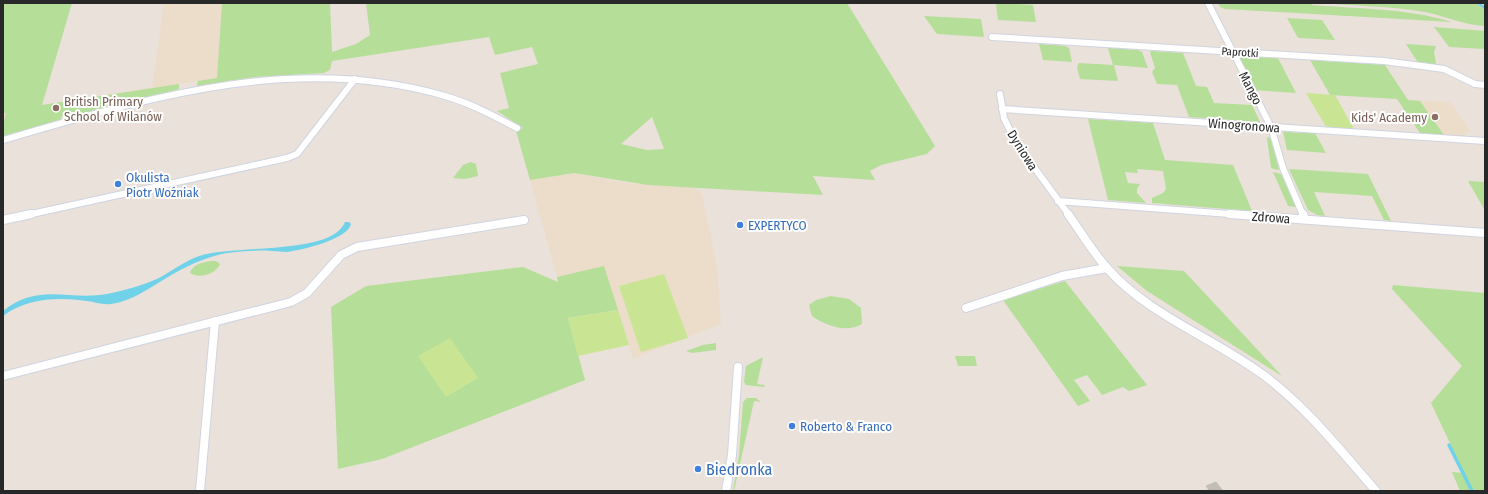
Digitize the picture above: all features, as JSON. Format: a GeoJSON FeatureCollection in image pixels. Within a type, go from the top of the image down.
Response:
{"type":"FeatureCollection","features":[{"type":"Feature","properties":{"kind":"street","name":"Mango"},"geometry":{"type":"LineString","coordinates":[[1208,3],[1271,127],[1283,168],[1305,219]]}},
{"type":"Feature","properties":{"kind":"street","name":"Paprotki"},"geometry":{"type":"LineString","coordinates":[[992,37],[1384,61],[1440,68],[1450,71],[1474,84],[1485,85]]}},
{"type":"Feature","properties":{"kind":"street"},"geometry":{"type":"LineString","coordinates":[[3,220],[287,158],[297,154],[355,78]]}},
{"type":"Feature","properties":{"kind":"street"},"geometry":{"type":"LineString","coordinates":[[3,140],[135,103],[193,89],[274,79],[355,78],[398,85],[445,96],[487,113],[517,128]]}},
{"type":"Feature","properties":{"kind":"street","name":"Dyniowa"},"geometry":{"type":"LineString","coordinates":[[1000,94],[1004,118],[1015,141],[1107,268],[1138,294],[1249,365],[1274,383],[1298,405],[1376,491]]}},
{"type":"Feature","properties":{"kind":"street","name":"Winogronowa"},"geometry":{"type":"LineString","coordinates":[[1002,109],[1485,141]]}},
{"type":"Feature","properties":{"kind":"street","name":"Zdrowa"},"geometry":{"type":"LineString","coordinates":[[1058,201],[1485,233]]}},
{"type":"Feature","properties":{"kind":"street"},"geometry":{"type":"LineString","coordinates":[[3,376],[291,302],[307,293],[341,255],[357,247],[524,220]]}},
{"type":"Feature","properties":{"kind":"street"},"geometry":{"type":"LineString","coordinates":[[966,308],[1062,276],[1092,272],[1107,268]]}},
{"type":"Feature","properties":{"kind":"street"},"geometry":{"type":"LineString","coordinates":[[200,491],[215,321]]}},
{"type":"Feature","properties":{"kind":"street"},"geometry":{"type":"LineString","coordinates":[[726,491],[732,455],[738,367]]}},
{"type":"Feature","properties":{"kind":"shaded area"},"geometry":{"type":"Polygon","coordinates":[[[164,3],[222,3],[217,78],[173,85],[3,133],[3,111],[152,88],[164,3]]]}},
{"type":"Feature","properties":{"kind":"shaded area","name":"Kids' Academy"},"geometry":{"type":"Polygon","coordinates":[[[1397,99],[1450,102],[1472,132],[1464,132],[1466,137],[1420,133],[1397,99]]]}},
{"type":"Feature","properties":{"kind":"shaded area"},"geometry":{"type":"Polygon","coordinates":[[[574,173],[625,183],[694,188],[702,193],[717,267],[721,324],[633,359],[604,267],[557,277],[530,180],[574,173]]]}},
{"type":"Feature","properties":{"kind":"green space"},"geometry":{"type":"Polygon","coordinates":[[[3,3],[72,3],[42,105],[179,84],[179,89],[68,119],[67,115],[62,116],[60,121],[3,138],[3,125],[6,113],[3,113],[3,3]]]}},
{"type":"Feature","properties":{"kind":"green space"},"geometry":{"type":"Polygon","coordinates":[[[222,3],[330,3],[332,52],[356,44],[370,35],[366,3],[847,3],[935,146],[927,154],[881,165],[870,171],[875,180],[813,176],[823,195],[648,185],[574,173],[530,180],[516,131],[523,128],[497,111],[509,108],[500,73],[538,64],[532,47],[495,55],[489,37],[332,61],[330,70],[324,73],[255,77],[197,86],[198,81],[217,78],[222,3]],[[652,117],[621,144],[647,150],[664,149],[652,117]]]}},
{"type":"Feature","properties":{"kind":"green space"},"geometry":{"type":"Polygon","coordinates":[[[1218,3],[1311,3],[1312,5],[1365,8],[1417,14],[1452,22],[1225,9],[1220,7],[1218,3]]]}},
{"type":"Feature","properties":{"kind":"green space"},"geometry":{"type":"Polygon","coordinates":[[[1320,3],[1477,4],[1485,10],[1485,26],[1470,24],[1412,10],[1320,3]]]}},
{"type":"Feature","properties":{"kind":"green space"},"geometry":{"type":"Polygon","coordinates":[[[996,4],[1033,5],[1036,22],[998,20],[996,4]]]}},
{"type":"Feature","properties":{"kind":"green space"},"geometry":{"type":"Polygon","coordinates":[[[924,16],[981,19],[984,37],[937,34],[924,16]]]}},
{"type":"Feature","properties":{"kind":"green space"},"geometry":{"type":"Polygon","coordinates":[[[1287,18],[1322,20],[1335,40],[1298,38],[1287,18]]]}},
{"type":"Feature","properties":{"kind":"green space"},"geometry":{"type":"Polygon","coordinates":[[[1434,27],[1485,31],[1485,49],[1449,47],[1434,27]]]}},
{"type":"Feature","properties":{"kind":"green space"},"geometry":{"type":"Polygon","coordinates":[[[1039,44],[1065,46],[1069,48],[1072,62],[1043,60],[1039,44]]]}},
{"type":"Feature","properties":{"kind":"green space"},"geometry":{"type":"Polygon","coordinates":[[[1406,44],[1436,46],[1434,52],[1436,64],[1419,64],[1406,44]]]}},
{"type":"Feature","properties":{"kind":"green space"},"geometry":{"type":"Polygon","coordinates":[[[1108,48],[1138,50],[1142,52],[1148,68],[1114,65],[1118,81],[1080,79],[1077,67],[1079,63],[1113,65],[1108,48]]]}},
{"type":"Feature","properties":{"kind":"green space"},"geometry":{"type":"Polygon","coordinates":[[[1150,52],[1183,53],[1196,86],[1207,87],[1214,103],[1252,105],[1260,122],[1189,117],[1177,85],[1157,84],[1152,72],[1155,68],[1150,52]]]}},
{"type":"Feature","properties":{"kind":"green space"},"geometry":{"type":"Polygon","coordinates":[[[1241,56],[1278,58],[1296,93],[1253,90],[1247,70],[1239,58],[1241,56]]]}},
{"type":"Feature","properties":{"kind":"green space"},"geometry":{"type":"Polygon","coordinates":[[[1310,60],[1385,65],[1408,100],[1420,101],[1444,135],[1420,133],[1397,99],[1330,95],[1310,60]]]}},
{"type":"Feature","properties":{"kind":"green space"},"geometry":{"type":"Polygon","coordinates":[[[1306,93],[1335,95],[1354,129],[1326,127],[1306,93]]]}},
{"type":"Feature","properties":{"kind":"green space"},"geometry":{"type":"Polygon","coordinates":[[[1088,119],[1153,123],[1165,160],[1233,165],[1252,211],[1152,203],[1152,198],[1163,193],[1166,189],[1163,171],[1137,169],[1138,173],[1125,172],[1128,183],[1140,184],[1137,189],[1137,193],[1146,203],[1108,200],[1088,119]]]}},
{"type":"Feature","properties":{"kind":"green space"},"geometry":{"type":"Polygon","coordinates":[[[1283,132],[1315,133],[1326,153],[1287,150],[1283,132]]]}},
{"type":"Feature","properties":{"kind":"green space"},"geometry":{"type":"Polygon","coordinates":[[[1270,137],[1279,169],[1277,170],[1271,168],[1267,138],[1270,137]]]}},
{"type":"Feature","properties":{"kind":"green space"},"geometry":{"type":"Polygon","coordinates":[[[471,162],[476,164],[478,176],[465,179],[453,178],[463,165],[471,162]]]}},
{"type":"Feature","properties":{"kind":"green space"},"geometry":{"type":"Polygon","coordinates":[[[1289,169],[1368,174],[1391,221],[1384,220],[1372,196],[1314,192],[1325,216],[1317,215],[1308,210],[1289,169]]]}},
{"type":"Feature","properties":{"kind":"green space"},"geometry":{"type":"Polygon","coordinates":[[[1273,172],[1281,174],[1296,207],[1288,206],[1273,172]]]}},
{"type":"Feature","properties":{"kind":"green space"},"geometry":{"type":"Polygon","coordinates":[[[1468,181],[1485,182],[1485,209],[1484,209],[1468,181]]]}},
{"type":"Feature","properties":{"kind":"green space"},"geometry":{"type":"Polygon","coordinates":[[[216,261],[220,264],[218,268],[211,273],[198,276],[190,273],[197,265],[205,262],[216,261]]]}},
{"type":"Feature","properties":{"kind":"green space"},"geometry":{"type":"Polygon","coordinates":[[[604,266],[618,310],[568,318],[585,380],[382,459],[338,469],[331,307],[366,286],[523,267],[558,282],[557,277],[604,266]]]}},
{"type":"Feature","properties":{"kind":"green space"},"geometry":{"type":"Polygon","coordinates":[[[1117,266],[1184,271],[1282,376],[1147,291],[1117,266]]]}},
{"type":"Feature","properties":{"kind":"green space"},"geometry":{"type":"Polygon","coordinates":[[[664,274],[688,338],[641,352],[619,286],[664,274]]]}},
{"type":"Feature","properties":{"kind":"green space"},"geometry":{"type":"Polygon","coordinates":[[[1065,281],[1147,385],[1129,391],[1123,387],[1102,395],[1087,375],[1074,380],[1090,401],[1078,406],[1003,300],[1065,281]]]}},
{"type":"Feature","properties":{"kind":"green space"},"geometry":{"type":"Polygon","coordinates":[[[1393,285],[1485,293],[1485,491],[1460,491],[1452,472],[1464,473],[1431,403],[1462,366],[1392,289],[1393,285]]]}},
{"type":"Feature","properties":{"kind":"green space"},"geometry":{"type":"Polygon","coordinates":[[[831,296],[849,299],[861,308],[862,324],[849,328],[836,327],[823,323],[812,316],[809,305],[816,300],[831,296]]]}},
{"type":"Feature","properties":{"kind":"green space"},"geometry":{"type":"Polygon","coordinates":[[[618,310],[629,345],[578,356],[568,318],[618,310]]]}},
{"type":"Feature","properties":{"kind":"green space"},"geometry":{"type":"Polygon","coordinates":[[[450,338],[478,378],[446,397],[418,356],[450,338]]]}},
{"type":"Feature","properties":{"kind":"green space"},"geometry":{"type":"Polygon","coordinates":[[[716,343],[716,350],[692,353],[686,351],[703,345],[716,343]]]}},
{"type":"Feature","properties":{"kind":"green space"},"geometry":{"type":"Polygon","coordinates":[[[955,356],[975,356],[977,366],[958,366],[955,356]]]}},
{"type":"Feature","properties":{"kind":"green space"},"geometry":{"type":"Polygon","coordinates":[[[763,357],[757,384],[765,385],[764,387],[746,385],[744,382],[746,366],[763,357]]]}},
{"type":"Feature","properties":{"kind":"green space"},"geometry":{"type":"Polygon","coordinates":[[[747,398],[756,398],[761,402],[754,401],[733,491],[739,455],[743,402],[747,398]]]}},
{"type":"Feature","properties":{"kind":"water"},"geometry":{"type":"Polygon","coordinates":[[[345,222],[349,222],[351,224],[348,229],[342,234],[324,243],[287,252],[244,251],[227,253],[204,259],[175,273],[141,294],[127,300],[111,304],[102,304],[90,301],[65,299],[43,300],[32,302],[12,310],[3,316],[3,311],[16,302],[29,297],[54,294],[93,296],[120,291],[140,286],[159,278],[199,256],[233,251],[276,248],[316,241],[332,236],[342,227],[345,222]]]}},
{"type":"Feature","properties":{"kind":"building"},"geometry":{"type":"Polygon","coordinates":[[[1216,482],[1223,491],[1210,491],[1206,486],[1216,482]]]}},
{"type":"Feature","properties":{"kind":"waterway"},"geometry":{"type":"LineString","coordinates":[[1478,3],[1485,8]]}},
{"type":"Feature","properties":{"kind":"waterway"},"geometry":{"type":"LineString","coordinates":[[1449,445],[1472,491]]}},
{"type":"Feature","properties":{"kind":"place","name":"British Primary School of Wilanów"},"geometry":{"type":"Point","coordinates":[56,108]}},
{"type":"Feature","properties":{"kind":"place","name":"Kids' Academy"},"geometry":{"type":"Point","coordinates":[1435,117]}},
{"type":"Feature","properties":{"kind":"place","name":"Okulista Piotr Woźniak"},"geometry":{"type":"Point","coordinates":[118,184]}},
{"type":"Feature","properties":{"kind":"place","name":"EXPERTYCO"},"geometry":{"type":"Point","coordinates":[740,225]}},
{"type":"Feature","properties":{"kind":"place","name":"Roberto & Franco"},"geometry":{"type":"Point","coordinates":[792,426]}},
{"type":"Feature","properties":{"kind":"place","name":"Biedronka"},"geometry":{"type":"Point","coordinates":[698,469]}}]}
